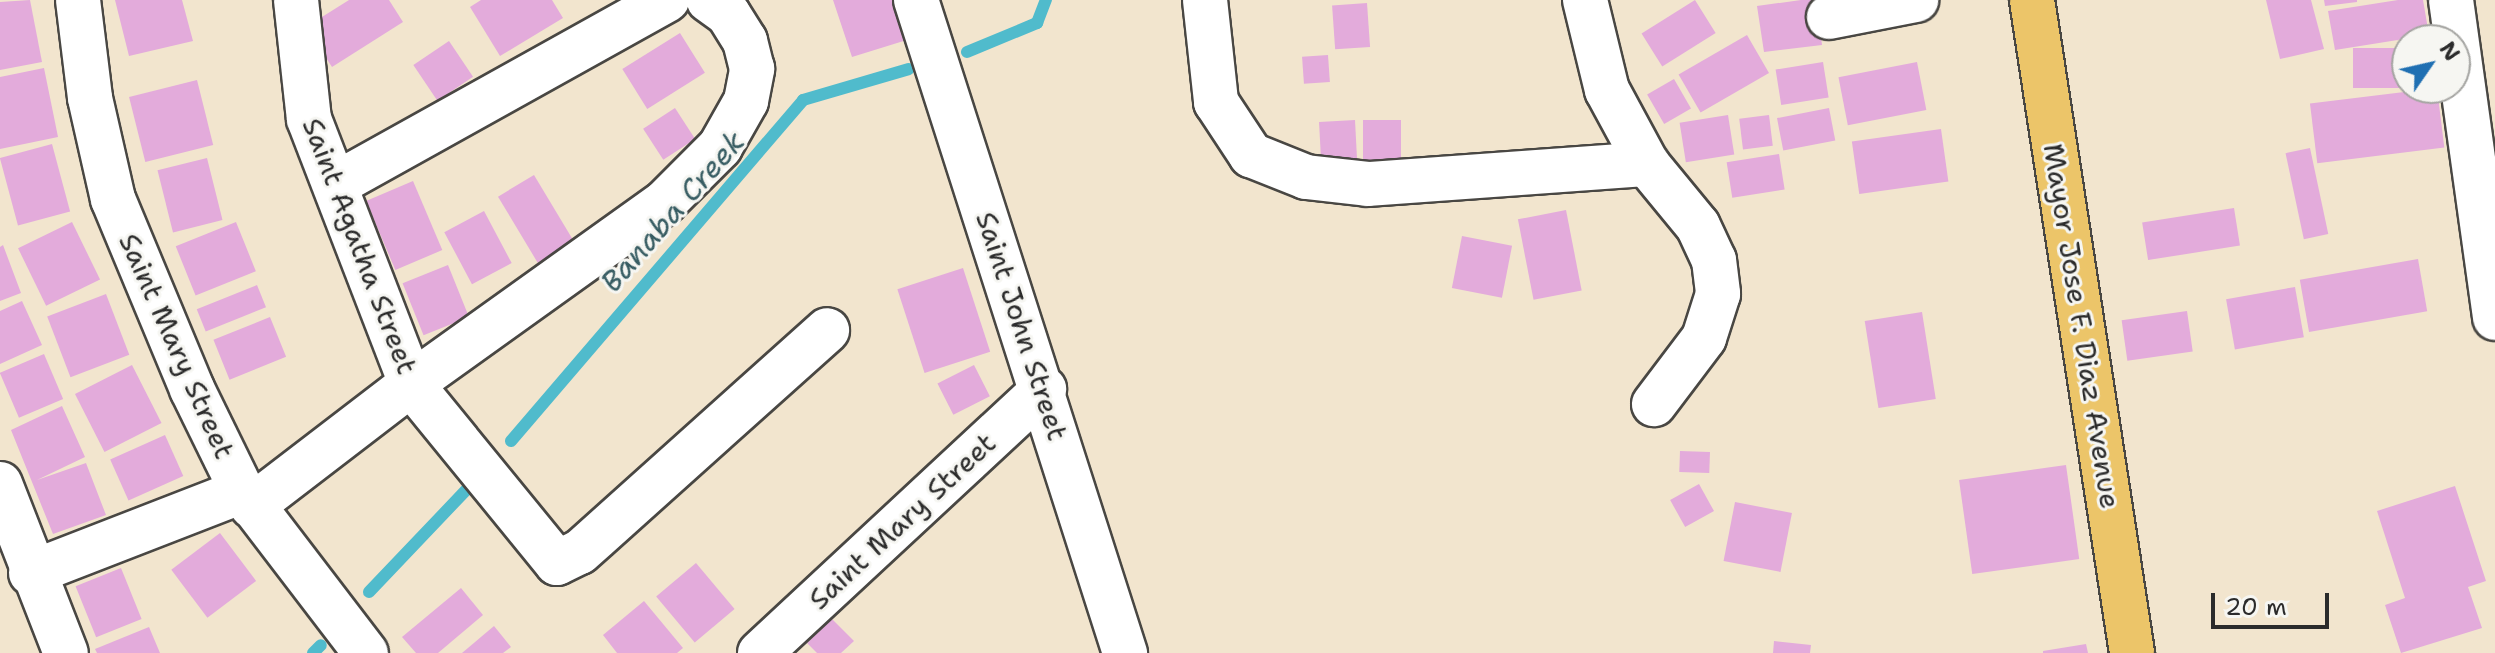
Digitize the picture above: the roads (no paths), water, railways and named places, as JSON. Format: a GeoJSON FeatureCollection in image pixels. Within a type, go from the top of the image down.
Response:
{"type":"FeatureCollection","features":[{"type":"Feature","properties":{"kind":"main road","name":"Mayor Jose F. Diaz Avenue"},"geometry":{"type":"LineString","coordinates":[[2032,0],[2132,653]]}},
{"type":"Feature","properties":{"kind":"street","name":"Saint Mary Street"},"geometry":{"type":"LineString","coordinates":[[78,0],[90,98],[113,199],[192,389],[247,499],[366,653]]}},
{"type":"Feature","properties":{"kind":"street","name":"Saint Agatha Street"},"geometry":{"type":"LineString","coordinates":[[296,0],[309,119],[411,384],[557,563],[580,552],[827,330]]}},
{"type":"Feature","properties":{"kind":"street"},"geometry":{"type":"LineString","coordinates":[[336,184],[667,0]]}},
{"type":"Feature","properties":{"kind":"street"},"geometry":{"type":"LineString","coordinates":[[31,573],[247,499],[665,202],[720,147],[746,101],[752,69],[745,41],[728,14],[709,0]]}},
{"type":"Feature","properties":{"kind":"street","name":"Saint John Street"},"geometry":{"type":"LineString","coordinates":[[916,0],[1044,389],[1125,653]]}},
{"type":"Feature","properties":{"kind":"street"},"geometry":{"type":"LineString","coordinates":[[1205,0],[1216,102],[1251,155],[1306,177],[1368,184],[1647,164]]}},
{"type":"Feature","properties":{"kind":"street"},"geometry":{"type":"LineString","coordinates":[[1585,0],[1607,90],[1647,164],[1698,226],[1714,260],[1718,294],[1704,338],[1654,404]]}},
{"type":"Feature","properties":{"kind":"street"},"geometry":{"type":"LineString","coordinates":[[1829,17],[1916,0]]}},
{"type":"Feature","properties":{"kind":"street"},"geometry":{"type":"LineString","coordinates":[[2451,0],[2495,318]]}},
{"type":"Feature","properties":{"kind":"street","name":"Saint Mary Street"},"geometry":{"type":"LineString","coordinates":[[760,653],[1044,389]]}},
{"type":"Feature","properties":{"kind":"street"},"geometry":{"type":"LineString","coordinates":[[0,484],[31,573],[66,653]]}},
{"type":"Feature","properties":{"kind":"waterway","name":"Banaba Creek"},"geometry":{"type":"LineString","coordinates":[[967,52],[1037,23],[1046,0]]}},
{"type":"Feature","properties":{"kind":"waterway","name":"Banaba Creek"},"geometry":{"type":"LineString","coordinates":[[511,441],[803,100],[909,69]]}},
{"type":"Feature","properties":{"kind":"waterway","name":"Banaba Creek"},"geometry":{"type":"LineString","coordinates":[[369,592],[469,487]]}},
{"type":"Feature","properties":{"kind":"waterway","name":"Banaba Creek"},"geometry":{"type":"LineString","coordinates":[[313,653],[321,645]]}}]}
